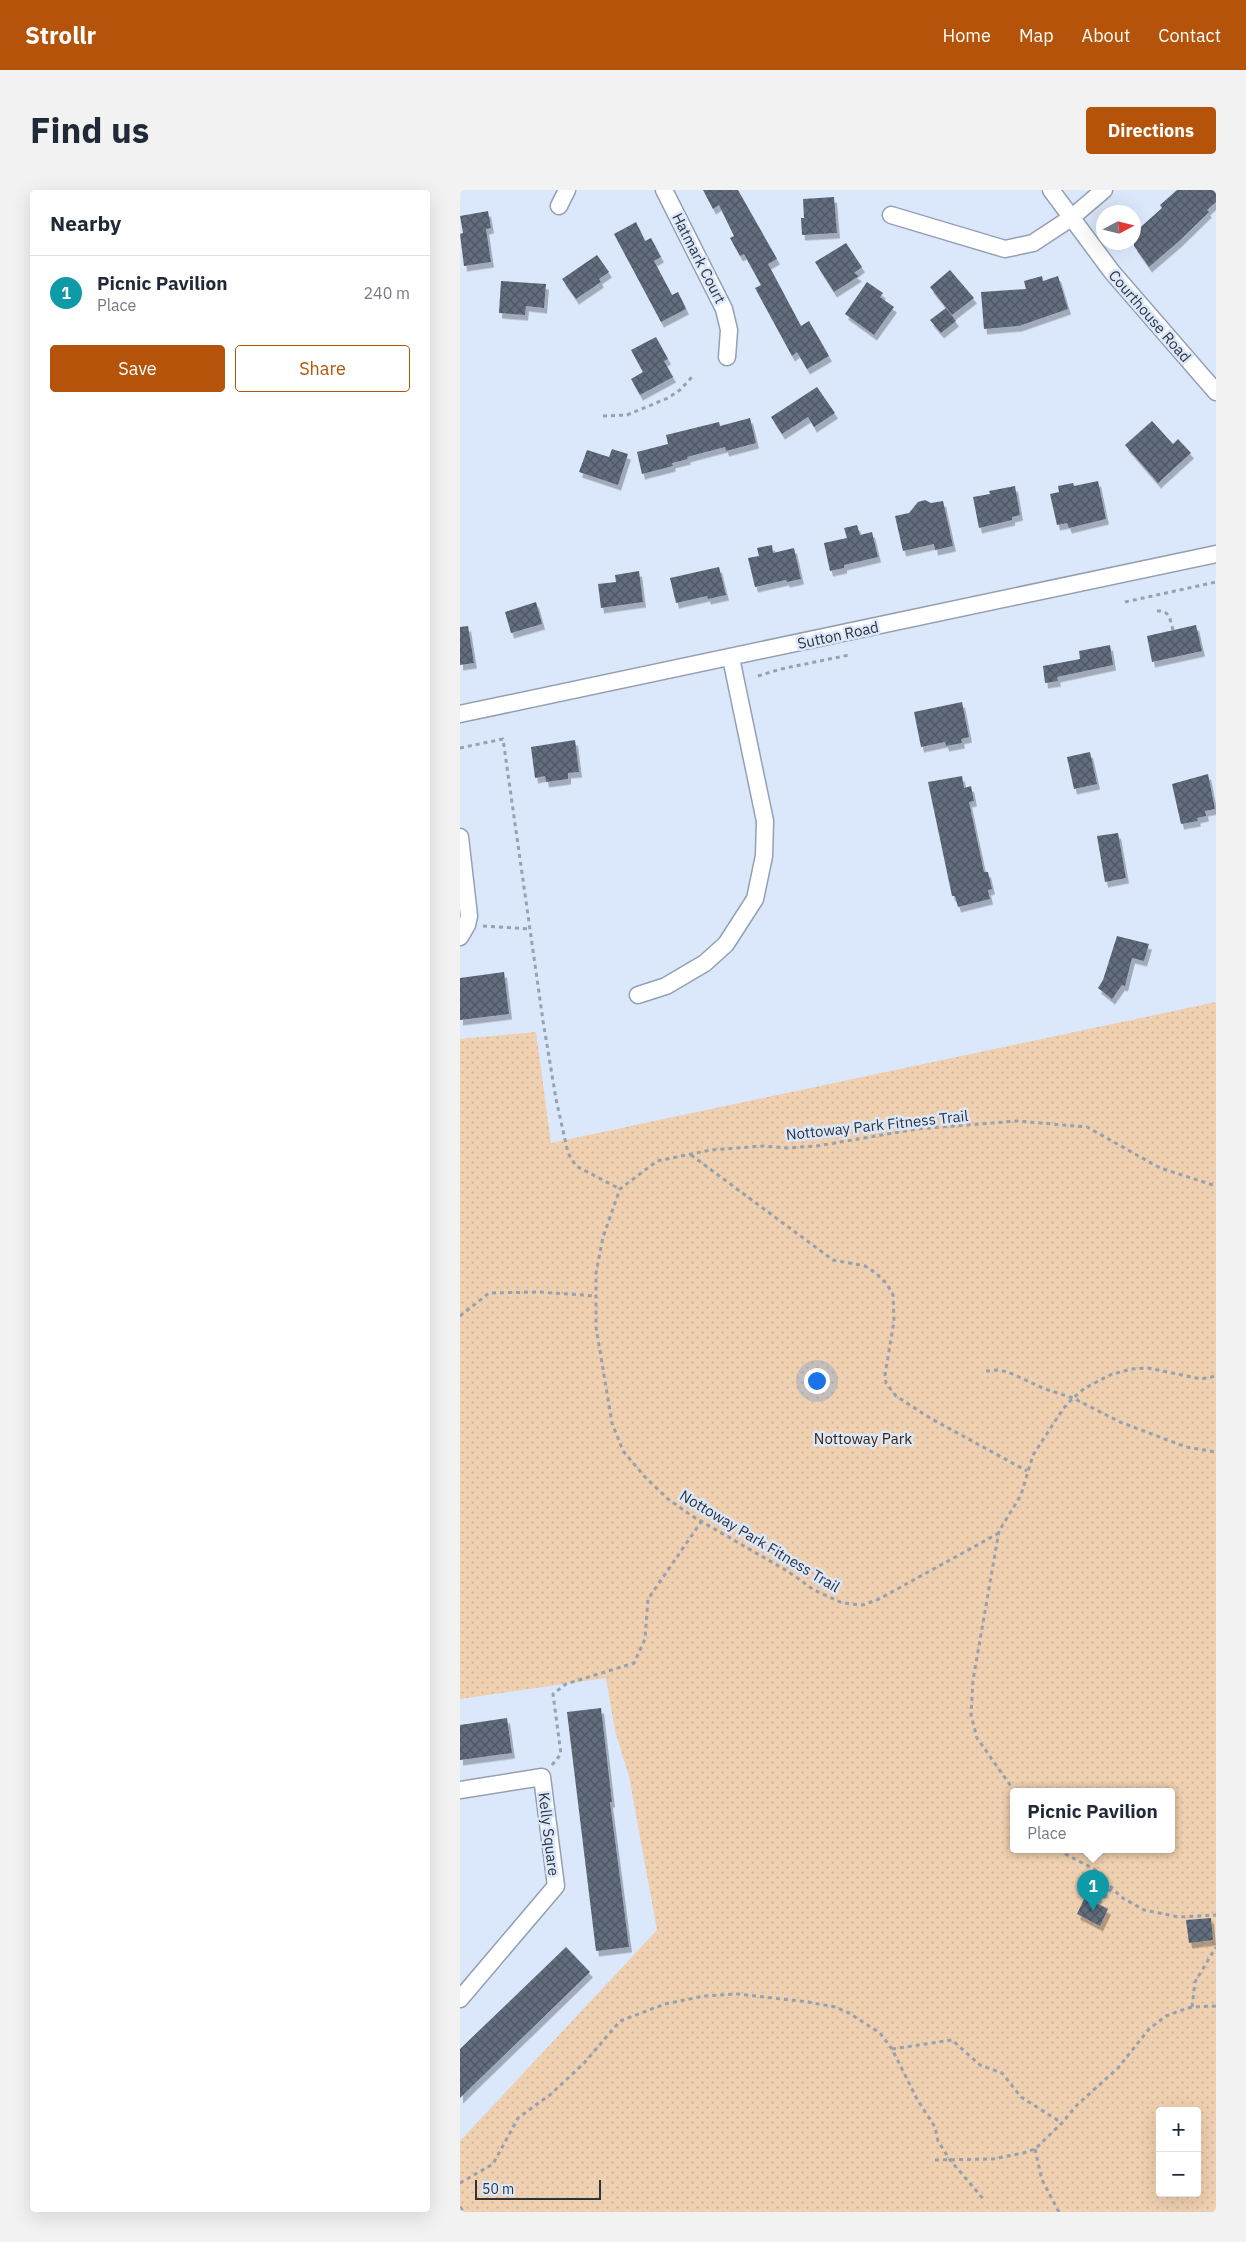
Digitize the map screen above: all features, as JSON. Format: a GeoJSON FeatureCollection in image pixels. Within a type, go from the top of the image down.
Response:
{"type":"FeatureCollection","features":[{"type":"Feature","properties":{"kind":"street"},"geometry":{"type":"LineString","coordinates":[[559,206],[567,190]]}},
{"type":"Feature","properties":{"kind":"street","name":"Hatmark Court"},"geometry":{"type":"LineString","coordinates":[[664,190],[724,309],[729,330],[727,357]]}},
{"type":"Feature","properties":{"kind":"street","name":"Courthouse Road"},"geometry":{"type":"LineString","coordinates":[[1051,190],[1112,272],[1216,392]]}},
{"type":"Feature","properties":{"kind":"street"},"geometry":{"type":"LineString","coordinates":[[891,215],[1005,249],[1033,243],[1071,218],[1104,190]]}},
{"type":"Feature","properties":{"kind":"street","name":"Sutton Road"},"geometry":{"type":"LineString","coordinates":[[460,714],[1216,554]]}},
{"type":"Feature","properties":{"kind":"street"},"geometry":{"type":"LineString","coordinates":[[638,995],[666,986],[705,963],[726,944],[755,898],[764,856],[765,821],[731,658]]}},
{"type":"Feature","properties":{"kind":"street"},"geometry":{"type":"LineString","coordinates":[[460,836],[469,916],[467,925],[460,937]]}},
{"type":"Feature","properties":{"kind":"street","name":"Kelly Square"},"geometry":{"type":"LineString","coordinates":[[460,1790],[542,1777],[556,1886],[460,1999]]}},
{"type":"Feature","properties":{"kind":"path"},"geometry":{"type":"LineString","coordinates":[[603,416],[628,415],[668,398],[680,390],[692,377]]}},
{"type":"Feature","properties":{"kind":"path"},"geometry":{"type":"LineString","coordinates":[[1125,602],[1216,582]]}},
{"type":"Feature","properties":{"kind":"path"},"geometry":{"type":"LineString","coordinates":[[1157,611],[1164,611],[1168,614],[1173,630]]}},
{"type":"Feature","properties":{"kind":"path"},"geometry":{"type":"LineString","coordinates":[[758,676],[781,669],[849,655]]}},
{"type":"Feature","properties":{"kind":"path"},"geometry":{"type":"LineString","coordinates":[[460,748],[503,739],[556,1099],[568,1154],[576,1166],[620,1189]]}},
{"type":"Feature","properties":{"kind":"path"},"geometry":{"type":"LineString","coordinates":[[480,926],[530,929]]}},
{"type":"Feature","properties":{"kind":"path","name":"Nottoway Park Fitness Trail"},"geometry":{"type":"LineString","coordinates":[[999,1533],[879,1599],[863,1605],[840,1602],[814,1590],[789,1572],[701,1522],[668,1499],[623,1451],[612,1423],[596,1327],[596,1273],[603,1237],[620,1189],[658,1161],[690,1154],[738,1147],[816,1146],[917,1129],[1017,1121],[1087,1127],[1160,1168],[1216,1186]]}},
{"type":"Feature","properties":{"kind":"path"},"geometry":{"type":"LineString","coordinates":[[690,1154],[833,1260],[865,1266],[876,1273],[887,1284],[893,1295],[894,1322],[884,1374],[886,1383],[896,1396],[930,1418],[1027,1471]]}},
{"type":"Feature","properties":{"kind":"path"},"geometry":{"type":"LineString","coordinates":[[460,1316],[489,1293],[539,1292],[596,1296]]}},
{"type":"Feature","properties":{"kind":"path"},"geometry":{"type":"LineString","coordinates":[[1012,1788],[977,1738],[971,1715],[973,1680],[999,1533],[1021,1495],[1033,1455],[1044,1436],[1073,1398],[1085,1388],[1110,1376],[1131,1369],[1148,1368],[1201,1379],[1216,1376]]}},
{"type":"Feature","properties":{"kind":"path"},"geometry":{"type":"LineString","coordinates":[[986,1371],[1008,1372],[1045,1389],[1073,1398],[1120,1422],[1186,1447],[1216,1452]]}},
{"type":"Feature","properties":{"kind":"path"},"geometry":{"type":"LineString","coordinates":[[542,1777],[561,1754],[553,1694],[566,1684],[634,1663],[645,1639],[648,1599],[701,1522]]}},
{"type":"Feature","properties":{"kind":"path"},"geometry":{"type":"LineString","coordinates":[[1064,1853],[1094,1869],[1121,1898],[1144,1910],[1179,1916],[1216,1915]]}},
{"type":"Feature","properties":{"kind":"path"},"geometry":{"type":"LineString","coordinates":[[1099,1904],[1112,1888]]}},
{"type":"Feature","properties":{"kind":"path"},"geometry":{"type":"LineString","coordinates":[[1192,2007],[1196,1982],[1216,1946]]}},
{"type":"Feature","properties":{"kind":"path"},"geometry":{"type":"LineString","coordinates":[[460,2183],[493,2164],[518,2118],[551,2094],[585,2062],[620,2021],[665,2004],[704,1996],[738,1994],[835,2007],[848,2012],[880,2033],[892,2049],[918,2101],[935,2127],[938,2141],[950,2160],[986,2201]]}},
{"type":"Feature","properties":{"kind":"path"},"geometry":{"type":"LineString","coordinates":[[935,2160],[993,2159],[1035,2149],[1118,2068],[1149,2029],[1166,2016],[1192,2007],[1216,2006]]}},
{"type":"Feature","properties":{"kind":"path"},"geometry":{"type":"LineString","coordinates":[[892,2049],[952,2040],[980,2065],[1002,2073],[1021,2097],[1062,2123]]}},
{"type":"Feature","properties":{"kind":"path"},"geometry":{"type":"LineString","coordinates":[[1035,2149],[1042,2180],[1059,2212]]}},
{"type":"Feature","properties":{"kind":"path"},"geometry":{"type":"LineString","coordinates":[[460,2207],[464,2212]]}},
{"type":"Feature","properties":{"kind":"green space","name":"Nottoway Park"},"geometry":{"type":"Polygon","coordinates":[[[1216,1002],[1216,2212],[460,2212],[460,2141],[657,1930],[629,1776],[615,1731],[606,1678],[460,1699],[460,1039],[536,1032],[551,1143],[1216,1002]]]}},
{"type":"Feature","properties":{"kind":"building"},"geometry":{"type":"Polygon","coordinates":[[[703,190],[738,190],[777,259],[768,264],[801,326],[809,321],[829,356],[807,369],[797,352],[792,356],[755,288],[761,285],[744,254],[740,256],[730,238],[734,236],[719,205],[713,209],[703,190]]]}},
{"type":"Feature","properties":{"kind":"building"},"geometry":{"type":"Polygon","coordinates":[[[1177,190],[1216,190],[1216,202],[1207,210],[1209,212],[1149,267],[1137,250],[1141,250],[1141,227],[1162,208],[1160,205],[1177,190]]]}},
{"type":"Feature","properties":{"kind":"building"},"geometry":{"type":"Polygon","coordinates":[[[834,197],[837,233],[802,235],[801,218],[804,218],[803,199],[834,197]]]}},
{"type":"Feature","properties":{"kind":"building"},"geometry":{"type":"Polygon","coordinates":[[[488,211],[491,228],[486,229],[491,262],[464,266],[460,234],[463,233],[460,216],[488,211]]]}},
{"type":"Feature","properties":{"kind":"building"},"geometry":{"type":"Polygon","coordinates":[[[636,222],[645,241],[651,238],[661,257],[654,261],[672,295],[678,292],[686,309],[661,322],[614,234],[636,222]]]}},
{"type":"Feature","properties":{"kind":"building"},"geometry":{"type":"Polygon","coordinates":[[[846,243],[862,267],[854,273],[859,276],[834,292],[815,262],[846,243]]]}},
{"type":"Feature","properties":{"kind":"building"},"geometry":{"type":"Polygon","coordinates":[[[597,255],[609,272],[599,279],[601,282],[576,299],[562,279],[597,255]]]}},
{"type":"Feature","properties":{"kind":"building"},"geometry":{"type":"Polygon","coordinates":[[[950,270],[974,298],[952,315],[930,287],[950,270]]]}},
{"type":"Feature","properties":{"kind":"building"},"geometry":{"type":"Polygon","coordinates":[[[1042,276],[1043,281],[1058,276],[1068,309],[1019,326],[984,329],[981,292],[1026,289],[1024,281],[1042,276]]]}},
{"type":"Feature","properties":{"kind":"building"},"geometry":{"type":"Polygon","coordinates":[[[501,281],[546,284],[544,308],[526,306],[525,315],[499,313],[501,281]]]}},
{"type":"Feature","properties":{"kind":"building"},"geometry":{"type":"Polygon","coordinates":[[[867,282],[883,293],[880,297],[894,307],[874,335],[845,314],[867,282]]]}},
{"type":"Feature","properties":{"kind":"building"},"geometry":{"type":"Polygon","coordinates":[[[946,308],[956,321],[941,333],[930,320],[946,308]]]}},
{"type":"Feature","properties":{"kind":"building"},"geometry":{"type":"Polygon","coordinates":[[[656,337],[668,359],[664,361],[673,377],[640,395],[631,379],[643,372],[631,350],[656,337]]]}},
{"type":"Feature","properties":{"kind":"building"},"geometry":{"type":"Polygon","coordinates":[[[817,387],[835,413],[814,427],[808,417],[782,434],[771,417],[817,387]]]}},
{"type":"Feature","properties":{"kind":"building"},"geometry":{"type":"Polygon","coordinates":[[[750,418],[756,443],[726,451],[725,447],[687,457],[688,459],[672,463],[673,466],[642,474],[637,452],[668,444],[666,435],[719,422],[720,426],[750,418]]]}},
{"type":"Feature","properties":{"kind":"building"},"geometry":{"type":"Polygon","coordinates":[[[1152,421],[1173,444],[1178,439],[1191,453],[1158,483],[1125,445],[1152,421]]]}},
{"type":"Feature","properties":{"kind":"building"},"geometry":{"type":"Polygon","coordinates":[[[612,449],[628,454],[618,485],[579,472],[587,450],[609,457],[612,449]]]}},
{"type":"Feature","properties":{"kind":"building"},"geometry":{"type":"Polygon","coordinates":[[[1098,481],[1106,519],[1069,528],[1067,523],[1057,525],[1050,494],[1059,492],[1058,486],[1073,483],[1074,486],[1098,481]]]}},
{"type":"Feature","properties":{"kind":"building"},"geometry":{"type":"Polygon","coordinates":[[[1015,486],[1020,515],[1012,517],[1012,520],[979,528],[973,497],[990,494],[989,491],[1015,486]]]}},
{"type":"Feature","properties":{"kind":"building"},"geometry":{"type":"Polygon","coordinates":[[[925,500],[931,503],[943,501],[953,546],[935,550],[934,544],[903,551],[895,516],[909,513],[918,502],[925,500]]]}},
{"type":"Feature","properties":{"kind":"building"},"geometry":{"type":"Polygon","coordinates":[[[857,525],[860,535],[872,532],[878,557],[844,565],[844,568],[830,571],[824,543],[847,538],[844,528],[857,525]]]}},
{"type":"Feature","properties":{"kind":"building"},"geometry":{"type":"Polygon","coordinates":[[[772,545],[773,553],[794,548],[801,579],[787,582],[786,580],[755,587],[748,558],[759,556],[757,548],[772,545]]]}},
{"type":"Feature","properties":{"kind":"building"},"geometry":{"type":"Polygon","coordinates":[[[719,567],[726,595],[708,599],[707,596],[676,603],[670,578],[719,567]]]}},
{"type":"Feature","properties":{"kind":"building"},"geometry":{"type":"Polygon","coordinates":[[[639,571],[643,602],[601,608],[598,584],[616,582],[615,575],[639,571]]]}},
{"type":"Feature","properties":{"kind":"building"},"geometry":{"type":"Polygon","coordinates":[[[536,602],[542,624],[511,633],[505,612],[536,602]]]}},
{"type":"Feature","properties":{"kind":"building"},"geometry":{"type":"Polygon","coordinates":[[[1196,625],[1202,651],[1152,662],[1147,636],[1196,625]]]}},
{"type":"Feature","properties":{"kind":"building"},"geometry":{"type":"Polygon","coordinates":[[[468,626],[474,663],[460,665],[460,627],[468,626]]]}},
{"type":"Feature","properties":{"kind":"building"},"geometry":{"type":"Polygon","coordinates":[[[1110,645],[1113,665],[1057,677],[1058,681],[1045,683],[1043,666],[1080,659],[1079,651],[1110,645]]]}},
{"type":"Feature","properties":{"kind":"building"},"geometry":{"type":"Polygon","coordinates":[[[962,702],[969,737],[961,739],[962,743],[946,746],[945,742],[921,747],[914,712],[962,702]]]}},
{"type":"Feature","properties":{"kind":"building"},"geometry":{"type":"Polygon","coordinates":[[[575,740],[579,772],[568,773],[568,779],[546,782],[545,776],[535,778],[531,747],[575,740]]]}},
{"type":"Feature","properties":{"kind":"building"},"geometry":{"type":"Polygon","coordinates":[[[1090,752],[1097,784],[1074,789],[1067,757],[1090,752]]]}},
{"type":"Feature","properties":{"kind":"building"},"geometry":{"type":"Polygon","coordinates":[[[1208,774],[1215,809],[1205,811],[1206,816],[1197,818],[1198,821],[1181,824],[1172,784],[1208,774]]]}},
{"type":"Feature","properties":{"kind":"building"},"geometry":{"type":"Polygon","coordinates":[[[962,776],[964,788],[971,786],[974,801],[969,802],[984,872],[988,872],[992,889],[988,890],[990,899],[958,907],[955,896],[952,896],[928,782],[962,776]]]}},
{"type":"Feature","properties":{"kind":"building"},"geometry":{"type":"Polygon","coordinates":[[[1118,833],[1126,878],[1105,882],[1097,836],[1118,833]]]}},
{"type":"Feature","properties":{"kind":"building"},"geometry":{"type":"Polygon","coordinates":[[[1117,936],[1149,944],[1144,961],[1132,958],[1125,986],[1122,985],[1112,999],[1098,988],[1103,980],[1117,936]]]}},
{"type":"Feature","properties":{"kind":"building"},"geometry":{"type":"Polygon","coordinates":[[[504,972],[509,1014],[460,1020],[460,978],[504,972]]]}},
{"type":"Feature","properties":{"kind":"building"},"geometry":{"type":"Polygon","coordinates":[[[601,1708],[612,1802],[610,1802],[629,1947],[596,1951],[567,1712],[601,1708]]]}},
{"type":"Feature","properties":{"kind":"building"},"geometry":{"type":"Polygon","coordinates":[[[507,1718],[512,1753],[460,1760],[460,1725],[507,1718]]]}},
{"type":"Feature","properties":{"kind":"building"},"geometry":{"type":"Polygon","coordinates":[[[1085,1897],[1108,1909],[1100,1926],[1077,1914],[1085,1897]]]}},
{"type":"Feature","properties":{"kind":"building"},"geometry":{"type":"Polygon","coordinates":[[[1211,1918],[1213,1940],[1189,1943],[1186,1920],[1211,1918]]]}},
{"type":"Feature","properties":{"kind":"building"},"geometry":{"type":"Polygon","coordinates":[[[566,1947],[590,1972],[460,2098],[460,2049],[566,1947]]]}},
{"type":"Feature","properties":{"kind":"place","name":"Picnic Pavilion"},"geometry":{"type":"Point","coordinates":[1093,1911]}}]}
